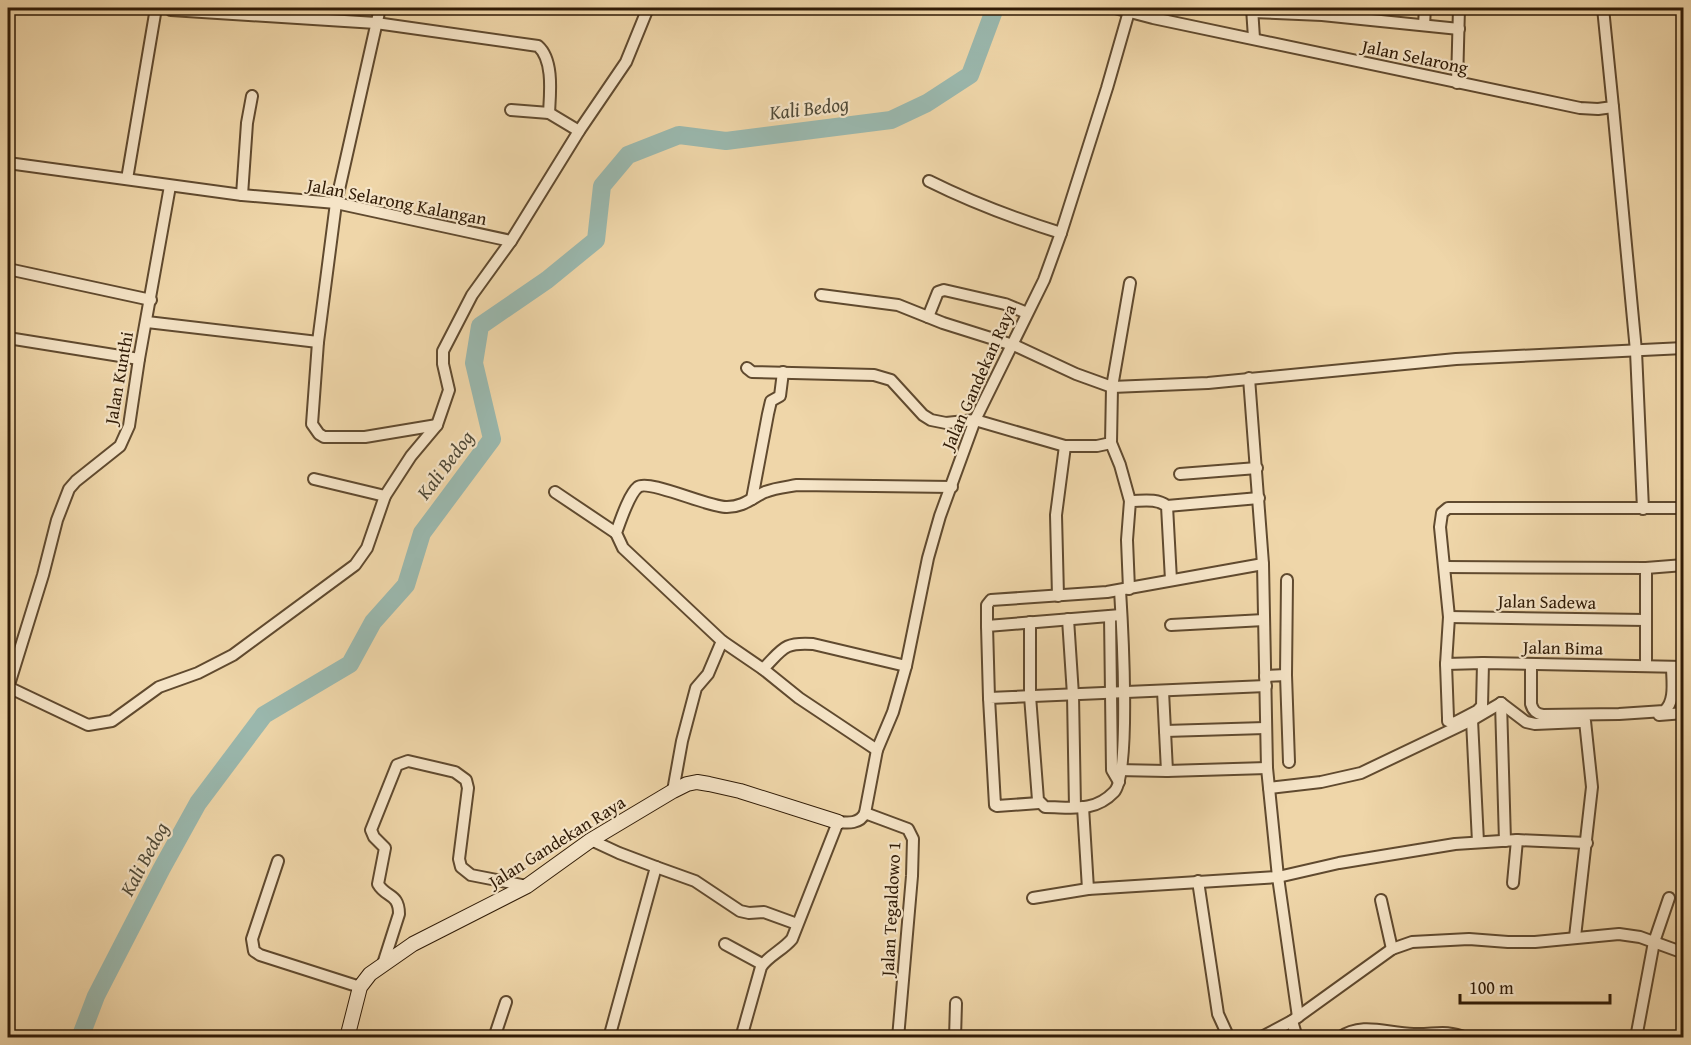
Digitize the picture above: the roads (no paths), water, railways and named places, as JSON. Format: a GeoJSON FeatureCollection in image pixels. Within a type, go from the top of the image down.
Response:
{"type":"FeatureCollection","features":[{"type":"Feature","properties":{"kind":"street"},"geometry":{"type":"LineString","coordinates":[[127,179],[156,8]]}},
{"type":"Feature","properties":{"kind":"street"},"geometry":{"type":"LineString","coordinates":[[380,8],[336,203],[318,342],[312,424],[324,437],[365,437],[437,425]]}},
{"type":"Feature","properties":{"kind":"street","name":"Jalan Selarong"},"geometry":{"type":"LineString","coordinates":[[1114,8],[1580,108],[1613,107]]}},
{"type":"Feature","properties":{"kind":"street"},"geometry":{"type":"LineString","coordinates":[[1424,25],[1425,8]]}},
{"type":"Feature","properties":{"kind":"street"},"geometry":{"type":"LineString","coordinates":[[1457,82],[1459,8]]}},
{"type":"Feature","properties":{"kind":"street"},"geometry":{"type":"LineString","coordinates":[[1603,8],[1636,351],[1643,509]]}},
{"type":"Feature","properties":{"kind":"street"},"geometry":{"type":"LineString","coordinates":[[8,688],[88,725],[112,720],[159,687],[198,673],[233,655],[355,565],[367,548],[385,496],[411,456],[437,425],[449,390],[443,364],[443,351],[472,295],[511,241],[579,131],[626,62],[644,9]]}},
{"type":"Feature","properties":{"kind":"street"},"geometry":{"type":"LineString","coordinates":[[171,10],[376,23],[538,46],[547,60],[549,113]]}},
{"type":"Feature","properties":{"kind":"street","name":"Jalan Gandekan Raya"},"geometry":{"type":"LineString","coordinates":[[865,813],[877,750],[906,666],[927,558],[976,421],[1044,280],[1131,10]]}},
{"type":"Feature","properties":{"kind":"street"},"geometry":{"type":"LineString","coordinates":[[1254,38],[1252,10],[1322,11],[1459,29]]}},
{"type":"Feature","properties":{"kind":"street"},"geometry":{"type":"LineString","coordinates":[[242,195],[247,123],[252,96]]}},
{"type":"Feature","properties":{"kind":"street"},"geometry":{"type":"LineString","coordinates":[[511,110],[549,113],[579,131]]}},
{"type":"Feature","properties":{"kind":"street","name":"Jalan Selarong Kalangan"},"geometry":{"type":"LineString","coordinates":[[8,163],[242,195],[336,203],[511,241]]}},
{"type":"Feature","properties":{"kind":"street"},"geometry":{"type":"LineString","coordinates":[[929,181],[970,202],[1061,233]]}},
{"type":"Feature","properties":{"kind":"street","name":"Jalan Kunthi"},"geometry":{"type":"LineString","coordinates":[[8,688],[10,674],[69,489],[76,481],[112,455],[126,436],[170,186]]}},
{"type":"Feature","properties":{"kind":"street"},"geometry":{"type":"LineString","coordinates":[[8,269],[151,300]]}},
{"type":"Feature","properties":{"kind":"street"},"geometry":{"type":"LineString","coordinates":[[1030,622],[1030,696],[1038,800],[1045,807],[1079,807],[1099,804],[1116,790],[1119,782],[1111,694],[1116,616],[1125,590],[1130,501],[1111,443],[1112,387],[1130,283]]}},
{"type":"Feature","properties":{"kind":"street"},"geometry":{"type":"LineString","coordinates":[[928,318],[938,292],[944,290],[1005,303],[1027,314]]}},
{"type":"Feature","properties":{"kind":"street"},"geometry":{"type":"LineString","coordinates":[[821,295],[898,305],[928,318],[1014,345],[1076,374],[1112,387],[1168,385],[1456,359],[1683,348]]}},
{"type":"Feature","properties":{"kind":"street"},"geometry":{"type":"LineString","coordinates":[[147,322],[318,342]]}},
{"type":"Feature","properties":{"kind":"street"},"geometry":{"type":"LineString","coordinates":[[8,338],[139,359]]}},
{"type":"Feature","properties":{"kind":"street"},"geometry":{"type":"LineString","coordinates":[[747,368],[752,372],[874,375],[891,380],[923,415],[931,420],[946,423],[976,421],[1065,446],[1097,446],[1111,443]]}},
{"type":"Feature","properties":{"kind":"street"},"geometry":{"type":"LineString","coordinates":[[752,499],[768,414],[771,402],[780,396],[783,372]]}},
{"type":"Feature","properties":{"kind":"street"},"geometry":{"type":"LineString","coordinates":[[1250,378],[1263,564],[1267,768],[1297,1038]]}},
{"type":"Feature","properties":{"kind":"street"},"geometry":{"type":"LineString","coordinates":[[1058,596],[1056,515],[1065,446]]}},
{"type":"Feature","properties":{"kind":"street"},"geometry":{"type":"LineString","coordinates":[[1180,474],[1257,468]]}},
{"type":"Feature","properties":{"kind":"street"},"geometry":{"type":"LineString","coordinates":[[315,479],[385,496]]}},
{"type":"Feature","properties":{"kind":"street"},"geometry":{"type":"LineString","coordinates":[[616,533],[639,486],[662,488],[723,507],[739,507],[776,488],[797,485],[952,486]]}},
{"type":"Feature","properties":{"kind":"street"},"geometry":{"type":"LineString","coordinates":[[555,492],[616,533],[622,548],[722,641],[763,669],[799,698],[877,750]]}},
{"type":"Feature","properties":{"kind":"street"},"geometry":{"type":"LineString","coordinates":[[1130,501],[1152,500],[1162,502],[1167,506],[1259,498]]}},
{"type":"Feature","properties":{"kind":"street"},"geometry":{"type":"LineString","coordinates":[[1167,506],[1172,580]]}},
{"type":"Feature","properties":{"kind":"street"},"geometry":{"type":"LineString","coordinates":[[1483,663],[1482,706],[1454,723],[1448,721],[1449,617],[1440,518],[1444,510],[1448,508],[1683,508]]}},
{"type":"Feature","properties":{"kind":"street"},"geometry":{"type":"LineString","coordinates":[[1038,800],[996,805],[987,626],[987,605],[991,600],[1125,590],[1263,564]]}},
{"type":"Feature","properties":{"kind":"street"},"geometry":{"type":"LineString","coordinates":[[1445,567],[1646,568],[1683,565]]}},
{"type":"Feature","properties":{"kind":"street"},"geometry":{"type":"LineString","coordinates":[[1646,568],[1646,665]]}},
{"type":"Feature","properties":{"kind":"street"},"geometry":{"type":"LineString","coordinates":[[1287,580],[1286,675],[1289,762]]}},
{"type":"Feature","properties":{"kind":"street"},"geometry":{"type":"LineString","coordinates":[[987,626],[1116,616]]}},
{"type":"Feature","properties":{"kind":"street"},"geometry":{"type":"LineString","coordinates":[[1116,616],[1124,693],[1117,770]]}},
{"type":"Feature","properties":{"kind":"street","name":"Jalan Sadewa"},"geometry":{"type":"LineString","coordinates":[[1449,617],[1646,620]]}},
{"type":"Feature","properties":{"kind":"street"},"geometry":{"type":"LineString","coordinates":[[1068,619],[1079,807],[1088,889]]}},
{"type":"Feature","properties":{"kind":"street"},"geometry":{"type":"LineString","coordinates":[[1171,625],[1264,620]]}},
{"type":"Feature","properties":{"kind":"street"},"geometry":{"type":"LineString","coordinates":[[673,791],[682,741],[696,688],[708,674],[722,641]]}},
{"type":"Feature","properties":{"kind":"street"},"geometry":{"type":"LineString","coordinates":[[763,669],[787,645],[800,644],[813,644],[906,666]]}},
{"type":"Feature","properties":{"kind":"street","name":"Jalan Bima"},"geometry":{"type":"LineString","coordinates":[[1447,662],[1678,667]]}},
{"type":"Feature","properties":{"kind":"street"},"geometry":{"type":"LineString","coordinates":[[1532,664],[1531,704],[1537,714],[1544,716],[1664,711],[1669,707],[1678,667]]}},
{"type":"Feature","properties":{"kind":"street"},"geometry":{"type":"LineString","coordinates":[[989,698],[1163,691],[1266,681],[1286,675]]}},
{"type":"Feature","properties":{"kind":"street"},"geometry":{"type":"LineString","coordinates":[[1163,691],[1167,771]]}},
{"type":"Feature","properties":{"kind":"street"},"geometry":{"type":"LineString","coordinates":[[1269,788],[1321,782],[1361,773],[1472,720],[1501,703]]}},
{"type":"Feature","properties":{"kind":"street"},"geometry":{"type":"LineString","coordinates":[[1501,703],[1526,722],[1555,724],[1683,713]]}},
{"type":"Feature","properties":{"kind":"street"},"geometry":{"type":"LineString","coordinates":[[1501,703],[1505,841]]}},
{"type":"Feature","properties":{"kind":"street"},"geometry":{"type":"LineString","coordinates":[[1472,720],[1478,842]]}},
{"type":"Feature","properties":{"kind":"street"},"geometry":{"type":"LineString","coordinates":[[1575,937],[1592,787],[1586,721]]}},
{"type":"Feature","properties":{"kind":"street"},"geometry":{"type":"LineString","coordinates":[[1164,731],[1266,728]]}},
{"type":"Feature","properties":{"kind":"street"},"geometry":{"type":"LineString","coordinates":[[383,964],[399,914],[399,906],[392,895],[380,889],[378,885],[385,848],[374,837],[371,830],[397,765],[401,762],[408,761],[463,776],[468,788],[459,859],[461,867],[471,874],[527,886]]}},
{"type":"Feature","properties":{"kind":"street"},"geometry":{"type":"LineString","coordinates":[[1117,770],[1267,768]]}},
{"type":"Feature","properties":{"kind":"street","name":"Jalan Gandekan Raya"},"geometry":{"type":"LineString","coordinates":[[360,987],[370,974],[413,944],[527,886],[591,840],[687,784],[709,784],[779,802],[838,822]]}},
{"type":"Feature","properties":{"kind":"street"},"geometry":{"type":"LineString","coordinates":[[741,1038],[762,964],[792,939],[838,822],[857,821],[865,813]]}},
{"type":"Feature","properties":{"kind":"street","name":"Jalan Tegaldowo 1"},"geometry":{"type":"LineString","coordinates":[[865,813],[908,829],[913,838],[912,876],[898,1038]]}},
{"type":"Feature","properties":{"kind":"street"},"geometry":{"type":"LineString","coordinates":[[591,840],[619,854],[694,881],[740,911],[764,912],[797,924]]}},
{"type":"Feature","properties":{"kind":"street"},"geometry":{"type":"LineString","coordinates":[[1034,898],[1088,889],[1278,878],[1386,854],[1478,842],[1517,840],[1587,843]]}},
{"type":"Feature","properties":{"kind":"street"},"geometry":{"type":"LineString","coordinates":[[1513,883],[1517,840]]}},
{"type":"Feature","properties":{"kind":"street"},"geometry":{"type":"LineString","coordinates":[[278,861],[252,939],[254,951],[260,955],[360,987],[347,1038]]}},
{"type":"Feature","properties":{"kind":"street"},"geometry":{"type":"LineString","coordinates":[[609,1038],[656,867]]}},
{"type":"Feature","properties":{"kind":"street"},"geometry":{"type":"LineString","coordinates":[[1198,881],[1218,1014],[1228,1038]]}},
{"type":"Feature","properties":{"kind":"street"},"geometry":{"type":"LineString","coordinates":[[1636,1038],[1654,942],[1669,898]]}},
{"type":"Feature","properties":{"kind":"street"},"geometry":{"type":"LineString","coordinates":[[1381,900],[1392,949]]}},
{"type":"Feature","properties":{"kind":"street"},"geometry":{"type":"LineString","coordinates":[[1260,1038],[1295,1019],[1392,949],[1403,944],[1423,940],[1469,939],[1535,942],[1619,934],[1654,942],[1683,953]]}},
{"type":"Feature","properties":{"kind":"street"},"geometry":{"type":"LineString","coordinates":[[725,944],[762,964]]}},
{"type":"Feature","properties":{"kind":"street"},"geometry":{"type":"LineString","coordinates":[[495,1038],[506,1002]]}},
{"type":"Feature","properties":{"kind":"street"},"geometry":{"type":"LineString","coordinates":[[955,1038],[956,1003]]}},
{"type":"Feature","properties":{"kind":"street"},"geometry":{"type":"LineString","coordinates":[[1339,1038],[1350,1031],[1367,1028],[1414,1035],[1446,1032],[1466,1038]]}},
{"type":"Feature","properties":{"kind":"waterway","name":"Kali Bedog"},"geometry":{"type":"LineString","coordinates":[[80,1038],[96,996],[198,803],[264,715],[350,664],[373,622],[406,585],[422,533],[492,439],[474,363],[480,326],[547,280],[596,240],[602,186],[628,155],[679,135],[726,141],[891,120],[927,103],[970,75],[995,8]]}}]}
